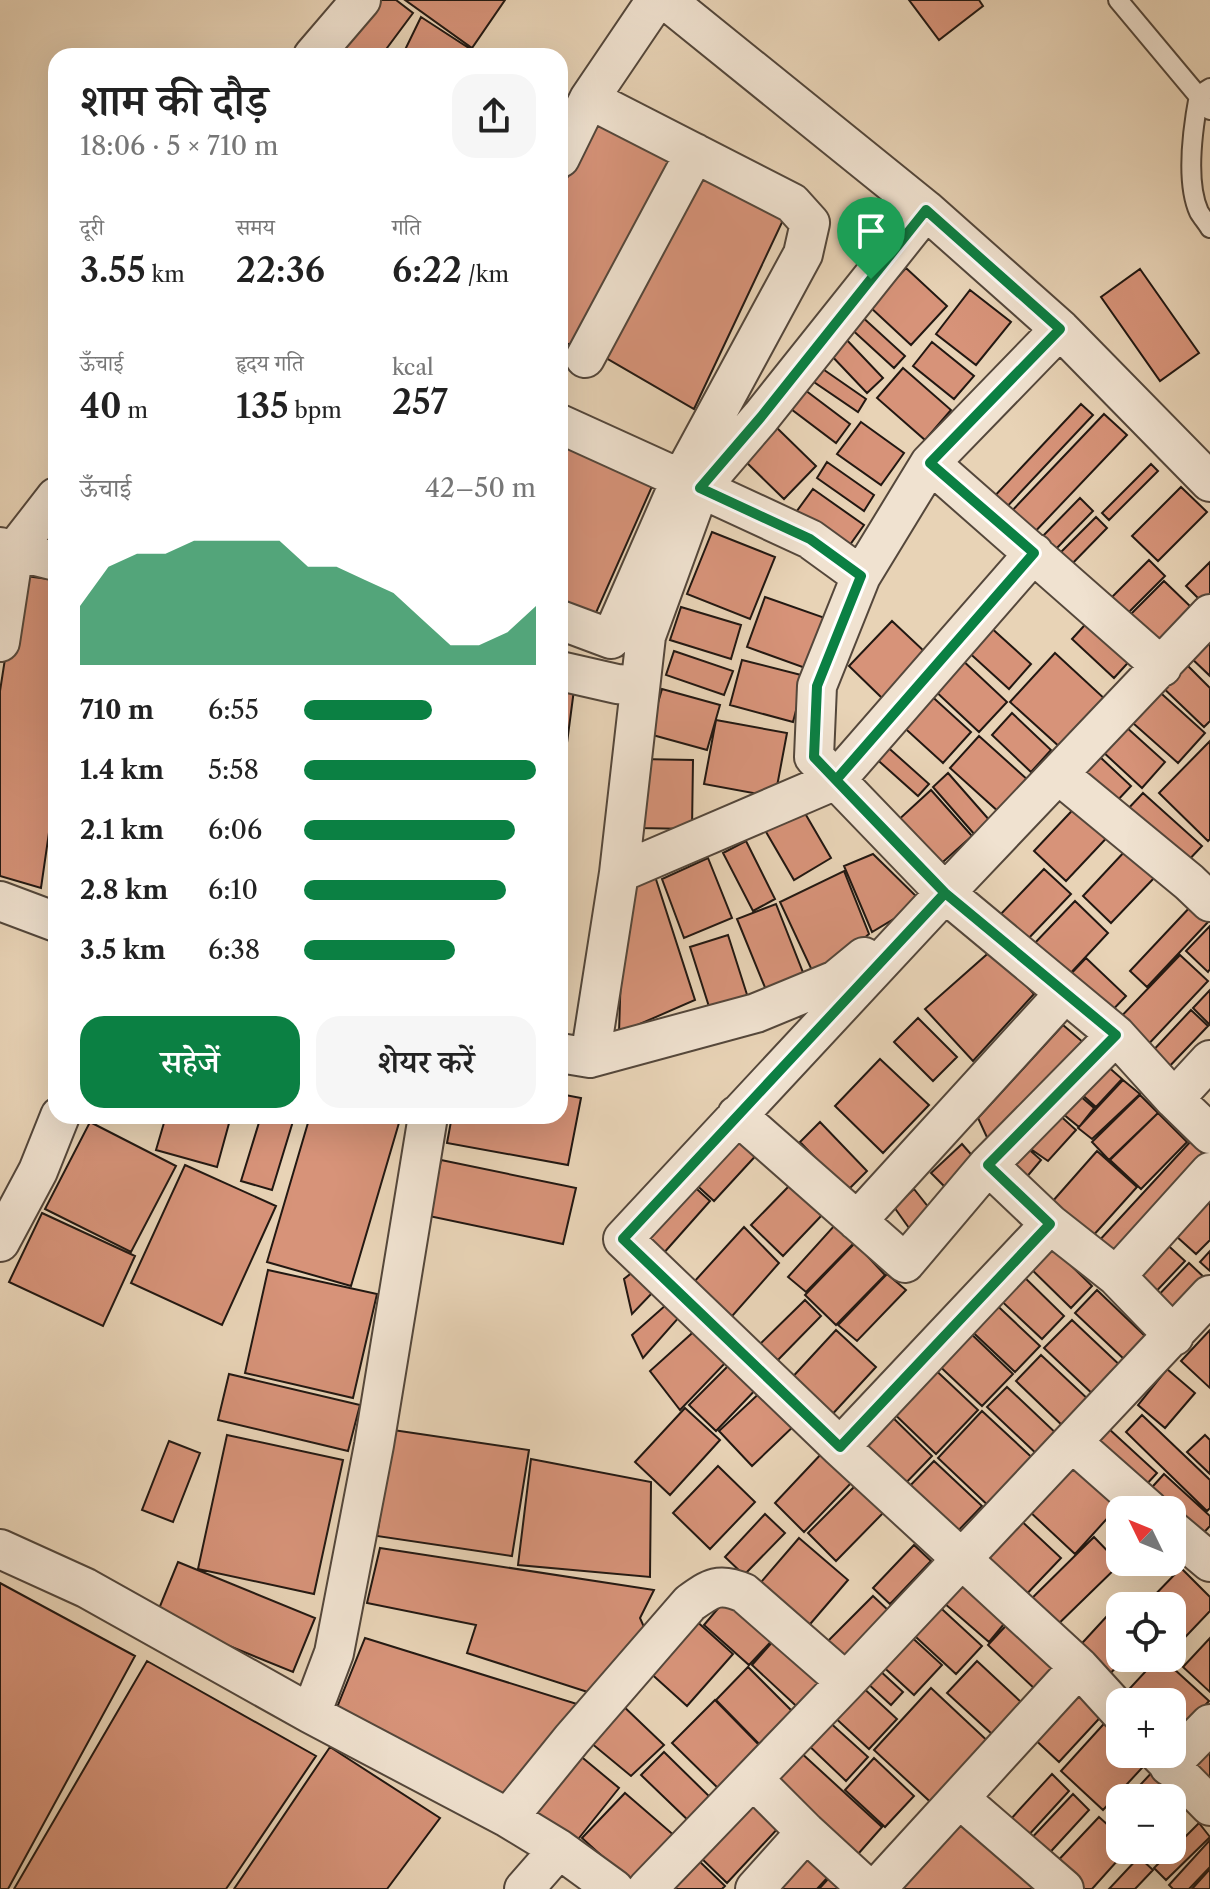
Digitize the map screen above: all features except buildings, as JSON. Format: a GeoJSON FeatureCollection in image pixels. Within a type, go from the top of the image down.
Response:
{"type":"FeatureCollection","features":[{"type":"Feature","properties":{"kind":"street"},"geometry":{"type":"LineString","coordinates":[[320,48],[361,0]]}},
{"type":"Feature","properties":{"kind":"street"},"geometry":{"type":"LineString","coordinates":[[568,142],[589,99],[656,0]]}},
{"type":"Feature","properties":{"kind":"street"},"geometry":{"type":"LineString","coordinates":[[666,0],[926,210],[1060,329],[1210,482]]}},
{"type":"Feature","properties":{"kind":"street"},"geometry":{"type":"LineString","coordinates":[[568,623],[611,639],[803,254],[810,223],[792,203],[589,99]]}},
{"type":"Feature","properties":{"kind":"street"},"geometry":{"type":"LineString","coordinates":[[585,358],[695,153]]}},
{"type":"Feature","properties":{"kind":"street"},"geometry":{"type":"LineString","coordinates":[[926,210],[761,417],[690,483],[646,636],[619,873],[575,1056],[756,1013],[836,980],[945,893]]}},
{"type":"Feature","properties":{"kind":"street"},"geometry":{"type":"LineString","coordinates":[[1060,329],[930,463],[861,576],[817,686],[814,757],[945,893],[1116,1035],[1210,1134]]}},
{"type":"Feature","properties":{"kind":"street"},"geometry":{"type":"LineString","coordinates":[[568,428],[810,539],[861,576]]}},
{"type":"Feature","properties":{"kind":"street"},"geometry":{"type":"LineString","coordinates":[[930,463],[1162,667]]}},
{"type":"Feature","properties":{"kind":"street"},"geometry":{"type":"LineString","coordinates":[[0,642],[7,549],[48,505]]}},
{"type":"Feature","properties":{"kind":"street"},"geometry":{"type":"LineString","coordinates":[[7,549],[48,559]]}},
{"type":"Feature","properties":{"kind":"street"},"geometry":{"type":"LineString","coordinates":[[619,873],[836,780],[1034,553]]}},
{"type":"Feature","properties":{"kind":"street"},"geometry":{"type":"LineString","coordinates":[[1106,1697],[1079,1667],[840,1447],[623,1239],[1210,614]]}},
{"type":"Feature","properties":{"kind":"street"},"geometry":{"type":"LineString","coordinates":[[568,673],[639,686]]}},
{"type":"Feature","properties":{"kind":"street"},"geometry":{"type":"LineString","coordinates":[[1058,774],[1203,881]]}},
{"type":"Feature","properties":{"kind":"street"},"geometry":{"type":"LineString","coordinates":[[0,901],[48,919]]}},
{"type":"Feature","properties":{"kind":"street"},"geometry":{"type":"LineString","coordinates":[[857,1221],[1065,993]]}},
{"type":"Feature","properties":{"kind":"street"},"geometry":{"type":"LineString","coordinates":[[737,1115],[905,1263],[988,1165],[1116,1035]]}},
{"type":"Feature","properties":{"kind":"street"},"geometry":{"type":"LineString","coordinates":[[1174,1099],[1210,1060]]}},
{"type":"Feature","properties":{"kind":"street"},"geometry":{"type":"LineString","coordinates":[[0,1242],[38,1171],[57,1124]]}},
{"type":"Feature","properties":{"kind":"street"},"geometry":{"type":"LineString","coordinates":[[311,1714],[334,1653],[374,1445],[427,1124]]}},
{"type":"Feature","properties":{"kind":"street"},"geometry":{"type":"LineString","coordinates":[[988,1165],[1050,1224],[1116,1276],[1174,1336]]}},
{"type":"Feature","properties":{"kind":"street"},"geometry":{"type":"LineString","coordinates":[[1116,1276],[1210,1172]]}},
{"type":"Feature","properties":{"kind":"street"},"geometry":{"type":"LineString","coordinates":[[840,1447],[1050,1224]]}},
{"type":"Feature","properties":{"kind":"street"},"geometry":{"type":"LineString","coordinates":[[647,1889],[1210,1295]]}},
{"type":"Feature","properties":{"kind":"street"},"geometry":{"type":"LineString","coordinates":[[1072,1442],[1133,1496]]}},
{"type":"Feature","properties":{"kind":"street"},"geometry":{"type":"LineString","coordinates":[[1186,1540],[1208,1557]]}},
{"type":"Feature","properties":{"kind":"street"},"geometry":{"type":"LineString","coordinates":[[0,1549],[86,1588],[311,1714],[508,1818],[559,1849],[614,1889]]}},
{"type":"Feature","properties":{"kind":"street"},"geometry":{"type":"LineString","coordinates":[[508,1818],[690,1603],[708,1591],[727,1586],[744,1593],[846,1682]]}},
{"type":"Feature","properties":{"kind":"street"},"geometry":{"type":"LineString","coordinates":[[876,1889],[1079,1667]]}},
{"type":"Feature","properties":{"kind":"street"},"geometry":{"type":"LineString","coordinates":[[1186,1743],[1210,1724]]}},
{"type":"Feature","properties":{"kind":"street"},"geometry":{"type":"LineString","coordinates":[[1172,1768],[1210,1806]]}},
{"type":"Feature","properties":{"kind":"street"},"geometry":{"type":"LineString","coordinates":[[753,1779],[868,1889]]}},
{"type":"Feature","properties":{"kind":"street"},"geometry":{"type":"LineString","coordinates":[[960,1799],[1060,1888]]}},
{"type":"Feature","properties":{"kind":"street"},"geometry":{"type":"LineString","coordinates":[[755,1889],[806,1832]]}},
{"type":"Feature","properties":{"kind":"street"},"geometry":{"type":"LineString","coordinates":[[524,1889],[559,1849]]}},
{"type":"Feature","properties":{"kind":"lane"},"geometry":{"type":"LineString","coordinates":[[1118,0],[1206,98],[1194,120],[1192,169],[1199,211],[1210,228]]}},
{"type":"Feature","properties":{"kind":"route"},"geometry":{"type":"LineString","coordinates":[[871,279],[700,488],[810,539],[861,576],[817,686],[814,757],[890,837],[945,893],[623,1239],[840,1447],[1050,1224],[988,1165],[1116,1035],[945,893],[836,780],[1034,553],[930,463],[1060,329],[926,210],[871,279]]}}]}
